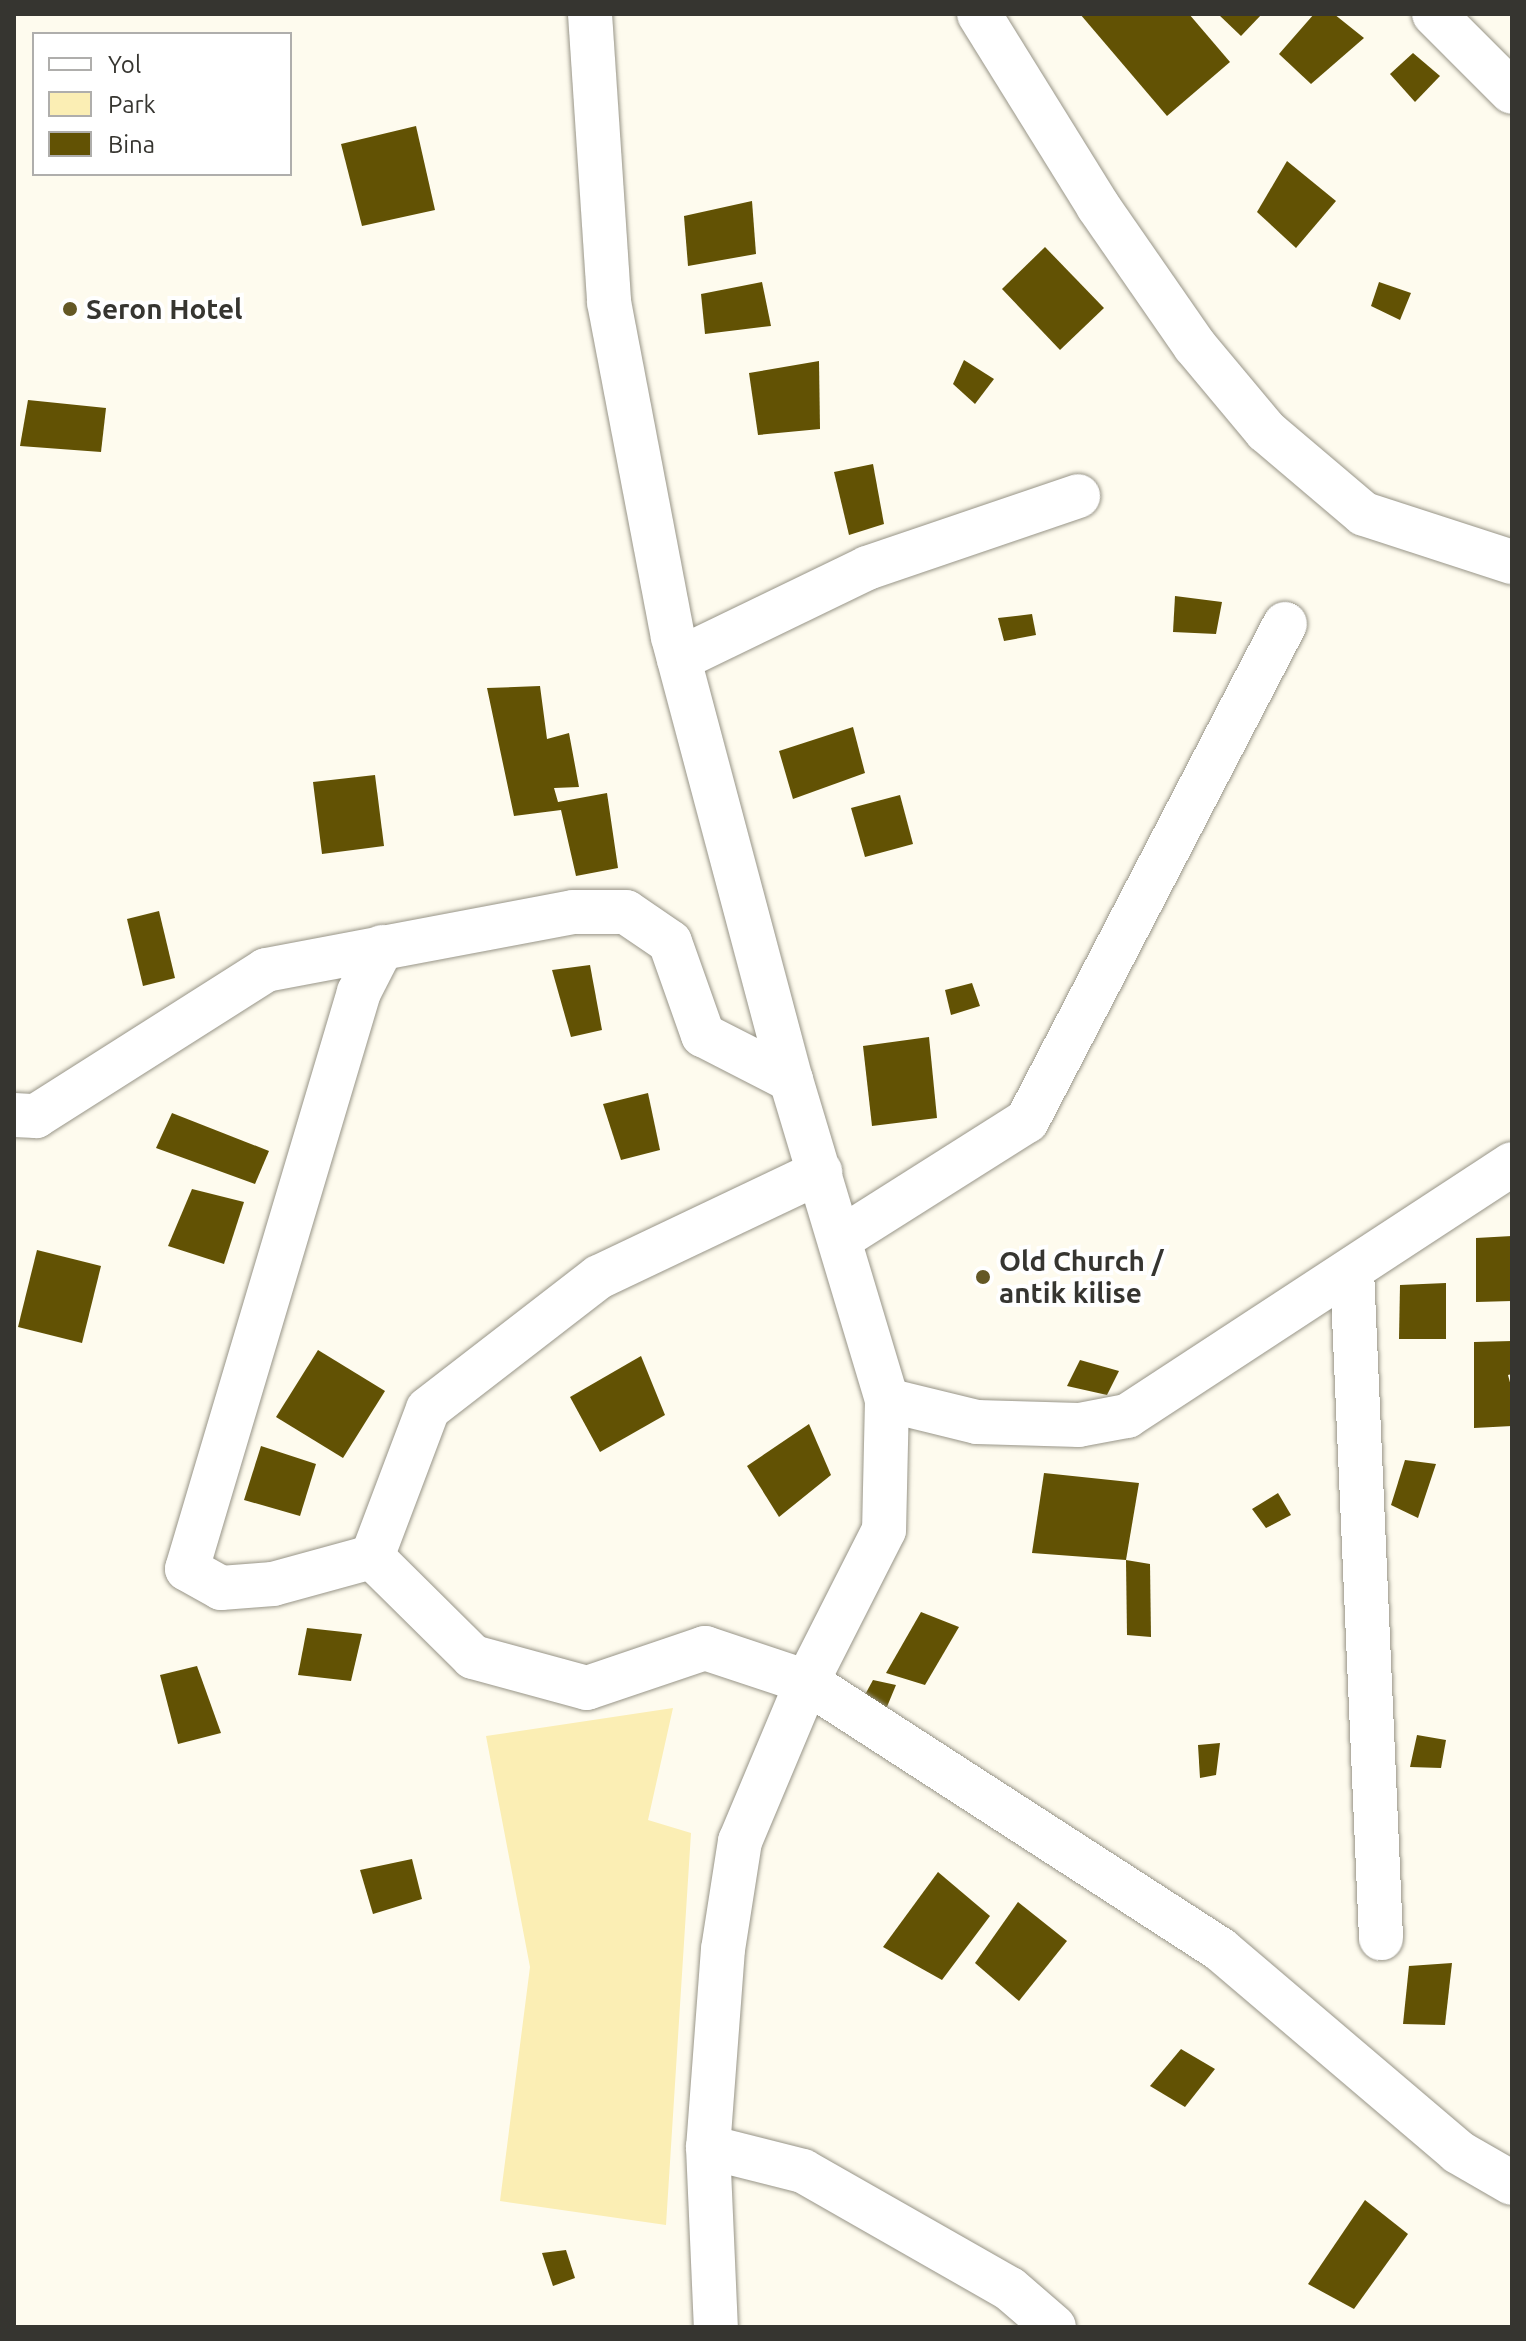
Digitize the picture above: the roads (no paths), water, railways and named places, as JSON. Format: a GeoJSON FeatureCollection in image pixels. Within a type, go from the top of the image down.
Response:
{"type":"FeatureCollection","features":[{"type":"Feature","properties":{"kind":"street"},"geometry":{"type":"LineString","coordinates":[[590,14],[609,302],[679,659],[791,1080],[887,1400],[884,1530],[807,1682],[740,1841],[723,1949],[708,2147],[716,2327]]}},
{"type":"Feature","properties":{"kind":"street"},"geometry":{"type":"LineString","coordinates":[[979,14],[1098,206],[1195,346],[1266,431],[1364,514],[1512,562]]}},
{"type":"Feature","properties":{"kind":"street"},"geometry":{"type":"LineString","coordinates":[[1434,14],[1512,92]]}},
{"type":"Feature","properties":{"kind":"street"},"geometry":{"type":"LineString","coordinates":[[679,659],[867,568],[1078,496]]}},
{"type":"Feature","properties":{"kind":"street"},"geometry":{"type":"LineString","coordinates":[[840,1239],[1027,1121],[1285,624]]}},
{"type":"Feature","properties":{"kind":"street"},"geometry":{"type":"LineString","coordinates":[[14,1115],[36,1116],[266,970],[573,912],[626,912],[670,942],[703,1035],[791,1080]]}},
{"type":"Feature","properties":{"kind":"street"},"geometry":{"type":"LineString","coordinates":[[372,1557],[273,1584],[221,1588],[187,1569],[359,992],[382,947]]}},
{"type":"Feature","properties":{"kind":"street"},"geometry":{"type":"LineString","coordinates":[[887,1400],[977,1422],[1079,1425],[1127,1416],[1512,1164]]}},
{"type":"Feature","properties":{"kind":"street"},"geometry":{"type":"LineString","coordinates":[[372,1557],[428,1409],[599,1277],[820,1172]]}},
{"type":"Feature","properties":{"kind":"street"},"geometry":{"type":"LineString","coordinates":[[1352,1271],[1381,1938]]}},
{"type":"Feature","properties":{"kind":"street"},"geometry":{"type":"LineString","coordinates":[[372,1557],[473,1657],[587,1688],[705,1648],[807,1682],[1221,1950],[1458,2152],[1512,2183]]}},
{"type":"Feature","properties":{"kind":"street"},"geometry":{"type":"LineString","coordinates":[[708,2147],[803,2171],[1010,2289],[1054,2327]]}},
{"type":"Feature","properties":{"kind":"place","name":"Seron Hotel"},"geometry":{"type":"Point","coordinates":[70,309]}},
{"type":"Feature","properties":{"kind":"place","name":"Old Church / antik kilise"},"geometry":{"type":"Point","coordinates":[983,1277]}}]}
